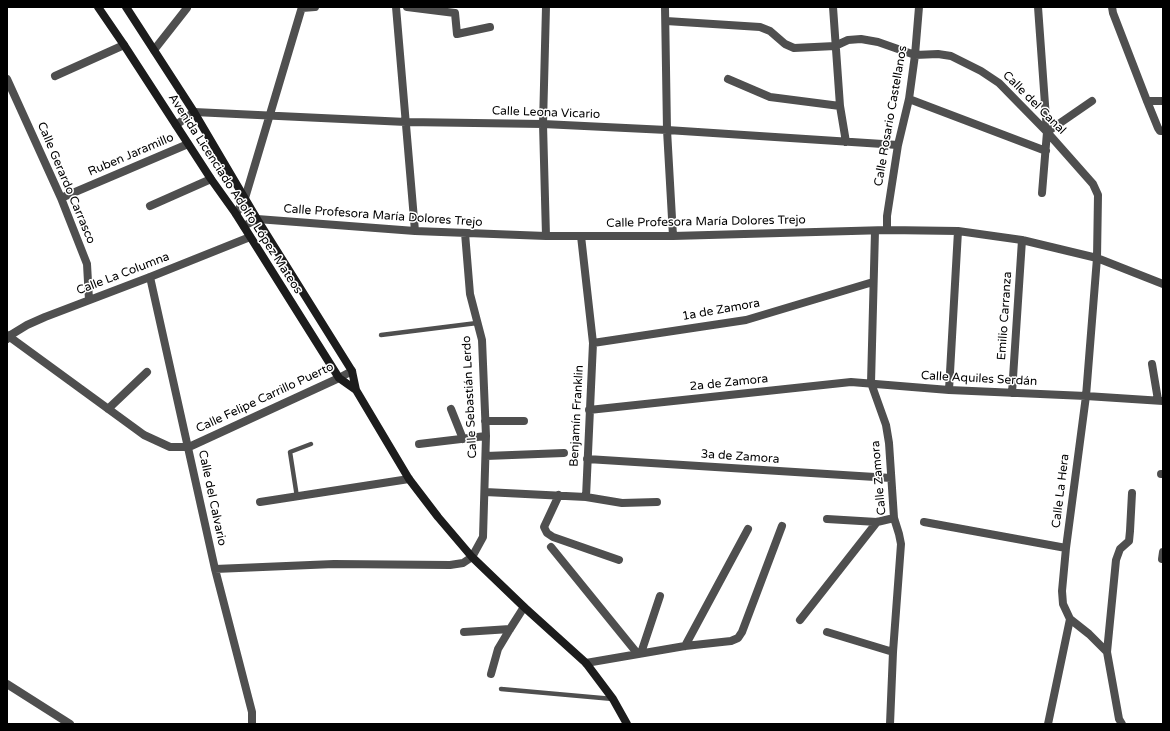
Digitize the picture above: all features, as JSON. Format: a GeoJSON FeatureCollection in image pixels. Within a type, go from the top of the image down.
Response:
{"type":"FeatureCollection","features":[{"type":"Feature","properties":{"kind":"street","name":"Avenida Licenciado Adolfo López Mateos"},"geometry":{"type":"LineString","coordinates":[[98,7],[244,226],[339,378],[356,390]]}},
{"type":"Feature","properties":{"kind":"street","name":"Avenida Licenciado Adolfo López Mateos"},"geometry":{"type":"LineString","coordinates":[[126,7],[194,112],[257,219],[352,371],[356,390],[409,479],[438,517],[472,557],[524,607],[586,662],[613,699],[627,724]]}},
{"type":"Feature","properties":{"kind":"street"},"geometry":{"type":"LineString","coordinates":[[236,214],[245,198],[302,7],[315,7]]}},
{"type":"Feature","properties":{"kind":"street"},"geometry":{"type":"LineString","coordinates":[[396,7],[414,231]]}},
{"type":"Feature","properties":{"kind":"street"},"geometry":{"type":"LineString","coordinates":[[407,7],[455,13],[457,34],[490,27]]}},
{"type":"Feature","properties":{"kind":"street"},"geometry":{"type":"LineString","coordinates":[[546,7],[543,124],[546,236]]}},
{"type":"Feature","properties":{"kind":"street"},"geometry":{"type":"LineString","coordinates":[[665,7],[667,130],[673,236]]}},
{"type":"Feature","properties":{"kind":"street"},"geometry":{"type":"LineString","coordinates":[[833,7],[840,106],[846,142]]}},
{"type":"Feature","properties":{"kind":"street","name":"Calle Rosario Castellanos"},"geometry":{"type":"LineString","coordinates":[[887,230],[887,216],[898,145],[909,98],[919,7]]}},
{"type":"Feature","properties":{"kind":"street"},"geometry":{"type":"LineString","coordinates":[[1038,7],[1047,132],[1042,193]]}},
{"type":"Feature","properties":{"kind":"street"},"geometry":{"type":"LineString","coordinates":[[1112,7],[1147,101],[1162,131]]}},
{"type":"Feature","properties":{"kind":"street"},"geometry":{"type":"LineString","coordinates":[[154,50],[187,8]]}},
{"type":"Feature","properties":{"kind":"street","name":"Calle del Canal"},"geometry":{"type":"LineString","coordinates":[[666,21],[760,27],[770,31],[785,44],[794,48],[835,46],[848,40],[878,42],[915,54],[938,54],[951,56],[981,71],[999,83],[1047,132],[1093,184],[1098,195],[1097,258]]}},
{"type":"Feature","properties":{"kind":"street"},"geometry":{"type":"LineString","coordinates":[[55,76],[124,45]]}},
{"type":"Feature","properties":{"kind":"street","name":"Calle Gerardo Carrasco"},"geometry":{"type":"LineString","coordinates":[[7,79],[61,198],[87,264],[89,300]]}},
{"type":"Feature","properties":{"kind":"street"},"geometry":{"type":"LineString","coordinates":[[728,79],[770,97],[840,106]]}},
{"type":"Feature","properties":{"kind":"street"},"geometry":{"type":"LineString","coordinates":[[909,98],[1046,151]]}},
{"type":"Feature","properties":{"kind":"street"},"geometry":{"type":"LineString","coordinates":[[1047,132],[1092,101]]}},
{"type":"Feature","properties":{"kind":"street"},"geometry":{"type":"LineString","coordinates":[[1147,101],[1163,101]]}},
{"type":"Feature","properties":{"kind":"street","name":"Calle Leona Vicario"},"geometry":{"type":"LineString","coordinates":[[194,112],[406,122],[543,124],[667,130],[898,145]]}},
{"type":"Feature","properties":{"kind":"street","name":"Ruben Jaramillo"},"geometry":{"type":"LineString","coordinates":[[176,125],[194,112]]}},
{"type":"Feature","properties":{"kind":"street","name":"Ruben Jaramillo"},"geometry":{"type":"LineString","coordinates":[[61,198],[188,144]]}},
{"type":"Feature","properties":{"kind":"street"},"geometry":{"type":"LineString","coordinates":[[150,206],[211,178]]}},
{"type":"Feature","properties":{"kind":"street"},"geometry":{"type":"LineString","coordinates":[[244,226],[257,219]]}},
{"type":"Feature","properties":{"kind":"street","name":"Calle Profesora María Dolores Trejo"},"geometry":{"type":"LineString","coordinates":[[257,219],[414,231],[546,236],[673,236],[887,230],[958,231],[1022,240],[1097,258],[1163,284]]}},
{"type":"Feature","properties":{"kind":"street","name":"Calle Zamora"},"geometry":{"type":"LineString","coordinates":[[875,231],[871,383],[886,425],[889,443],[894,518],[901,544],[893,652],[890,724]]}},
{"type":"Feature","properties":{"kind":"street"},"geometry":{"type":"LineString","coordinates":[[949,390],[958,231]]}},
{"type":"Feature","properties":{"kind":"street","name":"Calle Sebastián Lerdo"},"geometry":{"type":"LineString","coordinates":[[465,233],[470,294],[482,340],[486,436],[483,536],[472,557]]}},
{"type":"Feature","properties":{"kind":"street","name":"Benjamín Franklin"},"geometry":{"type":"LineString","coordinates":[[581,236],[593,342],[586,496]]}},
{"type":"Feature","properties":{"kind":"street","name":"Calle La Columna"},"geometry":{"type":"LineString","coordinates":[[8,337],[27,325],[45,317],[250,237]]}},
{"type":"Feature","properties":{"kind":"street","name":"Emilio Carranza"},"geometry":{"type":"LineString","coordinates":[[1012,393],[1022,240]]}},
{"type":"Feature","properties":{"kind":"street","name":"Calle La Hera"},"geometry":{"type":"LineString","coordinates":[[1070,619],[1064,604],[1062,591],[1066,548],[1086,396],[1097,258]]}},
{"type":"Feature","properties":{"kind":"street","name":"Calle del Calvario"},"geometry":{"type":"LineString","coordinates":[[150,277],[215,569],[252,712],[252,724]]}},
{"type":"Feature","properties":{"kind":"street","name":"1a de Zamora"},"geometry":{"type":"LineString","coordinates":[[593,342],[746,320],[873,282]]}},
{"type":"Feature","properties":{"kind":"street"},"geometry":{"type":"LineString","coordinates":[[8,337],[144,435],[170,447],[188,447]]}},
{"type":"Feature","properties":{"kind":"street"},"geometry":{"type":"LineString","coordinates":[[1152,364],[1160,400]]}},
{"type":"Feature","properties":{"kind":"street","name":"Calle Felipe Carrillo Puerto"},"geometry":{"type":"LineString","coordinates":[[188,447],[352,371]]}},
{"type":"Feature","properties":{"kind":"street"},"geometry":{"type":"LineString","coordinates":[[108,409],[147,372]]}},
{"type":"Feature","properties":{"kind":"street","name":"2a de Zamora"},"geometry":{"type":"LineString","coordinates":[[589,410],[851,382],[871,383]]}},
{"type":"Feature","properties":{"kind":"street","name":"Calle Aquiles Serdán"},"geometry":{"type":"LineString","coordinates":[[871,383],[949,390],[1160,400]]}},
{"type":"Feature","properties":{"kind":"street"},"geometry":{"type":"LineString","coordinates":[[451,409],[464,439]]}},
{"type":"Feature","properties":{"kind":"street"},"geometry":{"type":"LineString","coordinates":[[485,421],[524,421]]}},
{"type":"Feature","properties":{"kind":"street"},"geometry":{"type":"LineString","coordinates":[[419,444],[486,436]]}},
{"type":"Feature","properties":{"kind":"street"},"geometry":{"type":"LineString","coordinates":[[486,456],[564,453]]}},
{"type":"Feature","properties":{"kind":"street","name":"3a de Zamora"},"geometry":{"type":"LineString","coordinates":[[587,459],[891,478]]}},
{"type":"Feature","properties":{"kind":"street"},"geometry":{"type":"LineString","coordinates":[[260,502],[409,479]]}},
{"type":"Feature","properties":{"kind":"street"},"geometry":{"type":"LineString","coordinates":[[485,492],[586,496],[622,503],[657,502]]}},
{"type":"Feature","properties":{"kind":"street"},"geometry":{"type":"LineString","coordinates":[[1122,724],[1119,719],[1107,652],[1116,560],[1120,549],[1129,541],[1132,494]]}},
{"type":"Feature","properties":{"kind":"street"},"geometry":{"type":"LineString","coordinates":[[559,495],[544,527],[546,533],[553,537],[619,560]]}},
{"type":"Feature","properties":{"kind":"street"},"geometry":{"type":"LineString","coordinates":[[827,519],[877,522],[894,518]]}},
{"type":"Feature","properties":{"kind":"street"},"geometry":{"type":"LineString","coordinates":[[800,620],[877,522]]}},
{"type":"Feature","properties":{"kind":"street"},"geometry":{"type":"LineString","coordinates":[[924,522],[1066,548]]}},
{"type":"Feature","properties":{"kind":"street"},"geometry":{"type":"LineString","coordinates":[[586,662],[685,646],[732,641],[738,638],[742,632],[782,526]]}},
{"type":"Feature","properties":{"kind":"street"},"geometry":{"type":"LineString","coordinates":[[685,646],[748,529]]}},
{"type":"Feature","properties":{"kind":"street"},"geometry":{"type":"LineString","coordinates":[[551,547],[639,653]]}},
{"type":"Feature","properties":{"kind":"street"},"geometry":{"type":"LineString","coordinates":[[215,569],[334,564],[450,566],[463,563],[472,557]]}},
{"type":"Feature","properties":{"kind":"street"},"geometry":{"type":"LineString","coordinates":[[639,653],[660,596]]}},
{"type":"Feature","properties":{"kind":"street"},"geometry":{"type":"LineString","coordinates":[[491,674],[498,650],[524,607]]}},
{"type":"Feature","properties":{"kind":"street"},"geometry":{"type":"LineString","coordinates":[[1048,724],[1070,619],[1089,634],[1107,652]]}},
{"type":"Feature","properties":{"kind":"street"},"geometry":{"type":"LineString","coordinates":[[464,632],[510,628]]}},
{"type":"Feature","properties":{"kind":"street"},"geometry":{"type":"LineString","coordinates":[[827,632],[893,652]]}},
{"type":"Feature","properties":{"kind":"street"},"geometry":{"type":"LineString","coordinates":[[7,684],[70,724]]}},
{"type":"Feature","properties":{"kind":"lane"},"geometry":{"type":"LineString","coordinates":[[381,335],[477,323]]}},
{"type":"Feature","properties":{"kind":"lane"},"geometry":{"type":"LineString","coordinates":[[297,496],[290,452],[311,444]]}},
{"type":"Feature","properties":{"kind":"lane"},"geometry":{"type":"LineString","coordinates":[[501,689],[613,699]]}}]}
